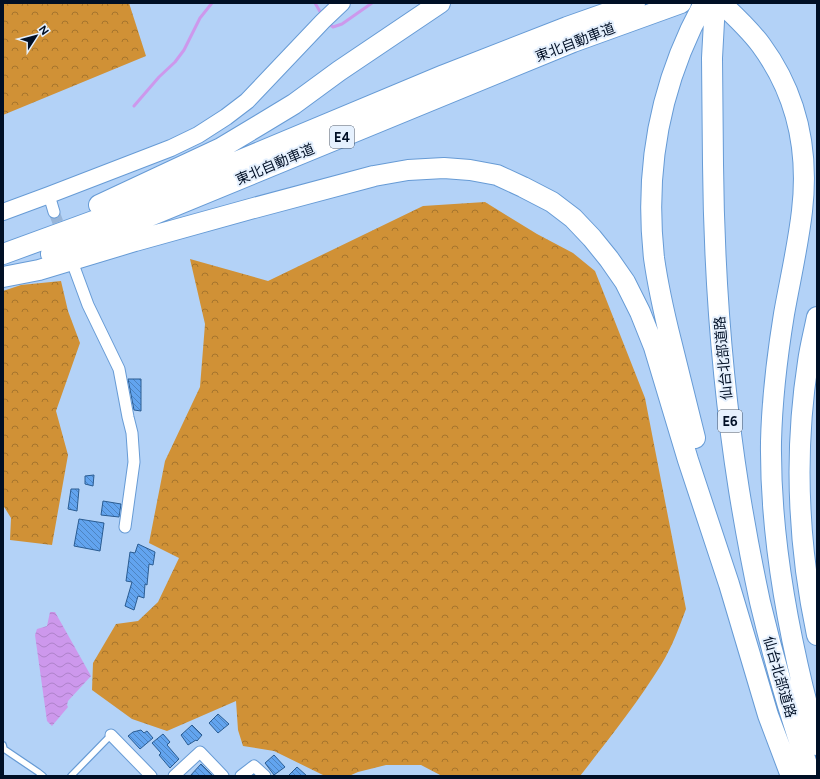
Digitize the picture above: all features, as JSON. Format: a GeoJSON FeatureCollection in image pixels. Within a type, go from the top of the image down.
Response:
{"type":"FeatureCollection","features":[{"type":"Feature","properties":{"kind":"highway"},"geometry":{"type":"LineString","coordinates":[[3,246],[93,208],[220,148],[294,104],[338,71],[440,3]]}},
{"type":"Feature","properties":{"kind":"highway","name":"東北自動車道"},"geometry":{"type":"LineString","coordinates":[[3,254],[98,219],[444,75],[566,27],[634,3]]}},
{"type":"Feature","properties":{"kind":"highway","name":"東北自動車道"},"geometry":{"type":"LineString","coordinates":[[3,272],[123,227],[573,42],[681,3]]}},
{"type":"Feature","properties":{"kind":"highway"},"geometry":{"type":"LineString","coordinates":[[704,3],[680,53],[662,108],[652,171],[651,214],[654,258],[662,302],[704,474],[728,584]]}},
{"type":"Feature","properties":{"kind":"highway","name":"仙台北部道路"},"geometry":{"type":"LineString","coordinates":[[715,3],[712,57],[714,213],[717,291],[723,364],[734,454],[746,532],[760,602],[780,679],[811,776]]}},
{"type":"Feature","properties":{"kind":"highway"},"geometry":{"type":"LineString","coordinates":[[721,3],[761,44],[777,69],[790,95],[803,148],[804,178],[802,210],[777,356],[771,444],[774,515],[781,576],[792,642],[817,745]]}},
{"type":"Feature","properties":{"kind":"highway"},"geometry":{"type":"LineString","coordinates":[[3,277],[39,270],[142,239],[374,176],[408,170],[444,168],[470,170],[497,175],[552,202],[573,218],[609,259],[625,282],[640,312],[654,347],[768,715],[791,776]]}},
{"type":"Feature","properties":{"kind":"highway"},"geometry":{"type":"LineString","coordinates":[[817,317],[808,362],[801,419],[799,482],[802,543],[817,635]]}},
{"type":"Feature","properties":{"kind":"street"},"geometry":{"type":"LineString","coordinates":[[3,212],[171,148],[198,135],[247,101],[342,3]]}},
{"type":"Feature","properties":{"kind":"street"},"geometry":{"type":"LineString","coordinates":[[49,195],[54,212]]}},
{"type":"Feature","properties":{"kind":"street"},"geometry":{"type":"LineString","coordinates":[[74,267],[88,305],[119,369],[132,433],[134,462],[125,527]]}},
{"type":"Feature","properties":{"kind":"street"},"geometry":{"type":"LineString","coordinates":[[111,735],[151,776]]}},
{"type":"Feature","properties":{"kind":"street"},"geometry":{"type":"LineString","coordinates":[[174,776],[200,752],[223,776]]}},
{"type":"Feature","properties":{"kind":"street"},"geometry":{"type":"LineString","coordinates":[[241,776],[254,766],[265,776]]}},
{"type":"Feature","properties":{"kind":"lane"},"geometry":{"type":"LineString","coordinates":[[71,776],[111,735]]}},
{"type":"Feature","properties":{"kind":"lane"},"geometry":{"type":"LineString","coordinates":[[3,745],[4,749],[43,776]]}},
{"type":"Feature","properties":{"kind":"green space"},"geometry":{"type":"Polygon","coordinates":[[[3,3],[129,3],[146,56],[3,115],[3,3]]]}},
{"type":"Feature","properties":{"kind":"green space"},"geometry":{"type":"Polygon","coordinates":[[[485,202],[537,234],[573,253],[595,271],[645,398],[686,609],[672,644],[661,665],[634,706],[580,776],[442,776],[421,765],[386,765],[358,772],[349,776],[325,776],[274,751],[243,746],[238,730],[236,701],[167,731],[132,719],[92,690],[93,663],[116,624],[138,621],[158,602],[179,558],[149,543],[165,461],[200,387],[205,324],[190,259],[268,281],[423,206],[485,202]]]}},
{"type":"Feature","properties":{"kind":"green space"},"geometry":{"type":"Polygon","coordinates":[[[61,281],[68,311],[80,343],[56,411],[68,455],[52,545],[10,540],[11,518],[3,505],[3,291],[21,285],[61,281]]]}},
{"type":"Feature","properties":{"kind":"water"},"geometry":{"type":"Polygon","coordinates":[[[50,612],[55,612],[91,676],[68,701],[68,707],[52,726],[47,721],[35,635],[37,629],[47,626],[50,612]]]}},
{"type":"Feature","properties":{"kind":"building"},"geometry":{"type":"Polygon","coordinates":[[[128,379],[141,379],[141,411],[134,410],[128,379]]]}},
{"type":"Feature","properties":{"kind":"building"},"geometry":{"type":"Polygon","coordinates":[[[94,475],[93,486],[85,484],[85,476],[94,475]]]}},
{"type":"Feature","properties":{"kind":"building"},"geometry":{"type":"Polygon","coordinates":[[[71,489],[79,489],[77,511],[68,509],[71,489]]]}},
{"type":"Feature","properties":{"kind":"building"},"geometry":{"type":"Polygon","coordinates":[[[103,501],[121,504],[119,517],[101,515],[103,501]]]}},
{"type":"Feature","properties":{"kind":"building"},"geometry":{"type":"Polygon","coordinates":[[[79,519],[104,523],[100,551],[74,546],[79,519]]]}},
{"type":"Feature","properties":{"kind":"building"},"geometry":{"type":"Polygon","coordinates":[[[138,544],[155,552],[153,565],[149,564],[144,598],[138,596],[134,610],[125,606],[132,582],[126,581],[130,552],[135,553],[138,544]]]}},
{"type":"Feature","properties":{"kind":"building"},"geometry":{"type":"Polygon","coordinates":[[[218,714],[229,724],[218,733],[209,723],[218,714]]]}},
{"type":"Feature","properties":{"kind":"building"},"geometry":{"type":"Polygon","coordinates":[[[192,725],[202,735],[197,741],[196,740],[188,745],[181,735],[192,725]]]}},
{"type":"Feature","properties":{"kind":"building"},"geometry":{"type":"Polygon","coordinates":[[[141,730],[144,733],[147,731],[153,738],[140,749],[128,736],[133,732],[141,730]]]}},
{"type":"Feature","properties":{"kind":"building"},"geometry":{"type":"Polygon","coordinates":[[[163,734],[170,742],[167,745],[179,759],[170,768],[159,755],[161,753],[152,743],[163,734]]]}},
{"type":"Feature","properties":{"kind":"building"},"geometry":{"type":"Polygon","coordinates":[[[274,755],[285,767],[274,775],[265,763],[274,755]]]}},
{"type":"Feature","properties":{"kind":"building"},"geometry":{"type":"Polygon","coordinates":[[[201,764],[213,776],[190,776],[201,764]]]}},
{"type":"Feature","properties":{"kind":"building"},"geometry":{"type":"Polygon","coordinates":[[[297,767],[307,776],[288,776],[297,767]]]}},
{"type":"Feature","properties":{"kind":"waterway"},"geometry":{"type":"LineString","coordinates":[[134,106],[159,77],[175,62],[184,50],[200,18],[212,3]]}},
{"type":"Feature","properties":{"kind":"waterway"},"geometry":{"type":"LineString","coordinates":[[315,3],[322,15]]}},
{"type":"Feature","properties":{"kind":"waterway"},"geometry":{"type":"LineString","coordinates":[[328,23],[333,27],[342,24],[372,3]]}},
{"type":"Feature","properties":{"kind":"tunnel"},"geometry":{"type":"LineString","coordinates":[[54,212],[63,236]]}}]}
